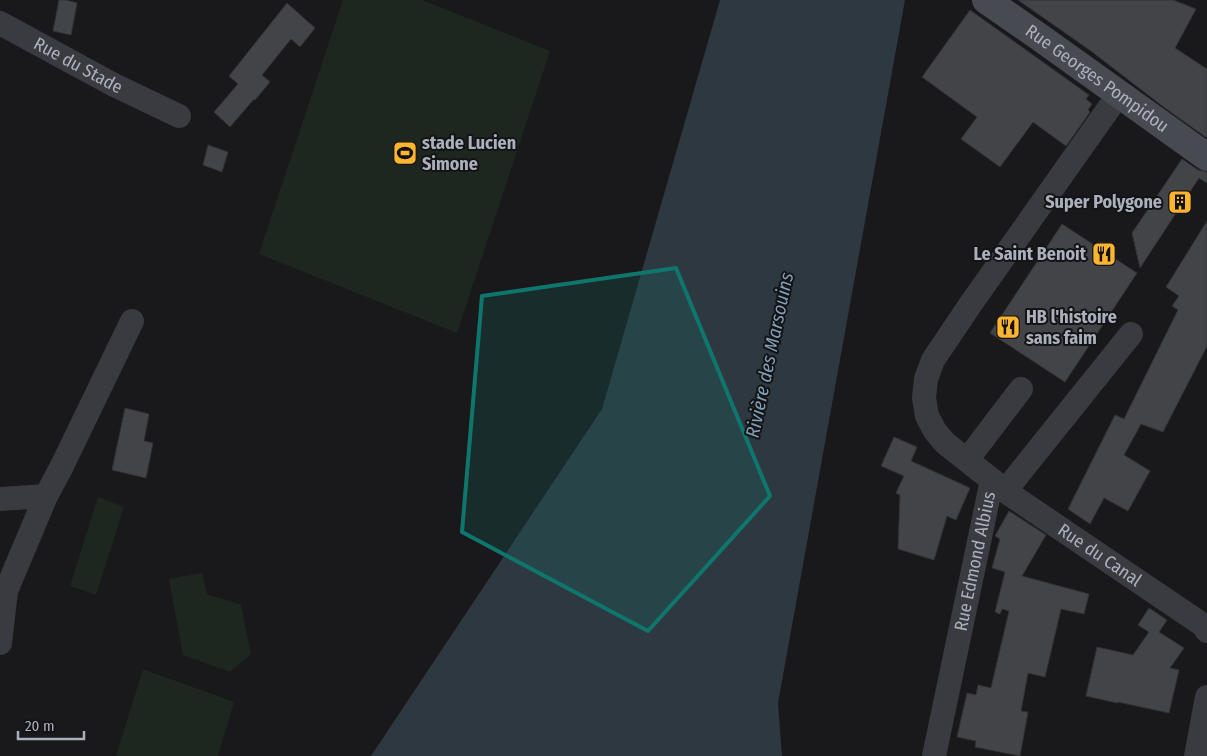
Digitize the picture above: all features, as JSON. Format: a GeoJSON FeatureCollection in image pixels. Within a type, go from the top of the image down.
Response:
{"type":"FeatureCollection","features":[{"type":"Feature","properties":{"kind":"main road","name":"Rue Georges Pompidou"},"geometry":{"type":"LineString","coordinates":[[986,0],[1207,157]]}},
{"type":"Feature","properties":{"kind":"street","name":"Rue du Stade"},"geometry":{"type":"LineString","coordinates":[[2,29],[179,116]]}},
{"type":"Feature","properties":{"kind":"street","name":"Rue Edmond Albius"},"geometry":{"type":"LineString","coordinates":[[934,756],[998,486],[945,443],[935,431],[927,416],[924,398],[926,379],[933,360],[970,305],[1119,94]]}},
{"type":"Feature","properties":{"kind":"street"},"geometry":{"type":"LineString","coordinates":[[0,643],[6,591],[46,496],[132,321]]}},
{"type":"Feature","properties":{"kind":"street"},"geometry":{"type":"LineString","coordinates":[[998,486],[1131,334]]}},
{"type":"Feature","properties":{"kind":"street"},"geometry":{"type":"LineString","coordinates":[[967,460],[1021,389]]}},
{"type":"Feature","properties":{"kind":"street","name":"Rue du Canal"},"geometry":{"type":"LineString","coordinates":[[998,486],[1203,625],[1207,631]]}},
{"type":"Feature","properties":{"kind":"street"},"geometry":{"type":"LineString","coordinates":[[0,499],[46,496]]}},
{"type":"Feature","properties":{"kind":"street"},"geometry":{"type":"LineString","coordinates":[[1196,756],[1207,697]]}},
{"type":"Feature","properties":{"kind":"highlighted area"},"geometry":{"type":"Polygon","coordinates":[[[676,268],[770,496],[648,631],[462,532],[482,296],[676,268]]]}},
{"type":"Feature","properties":{"kind":"shaded area","name":"stade Lucien Simone"},"geometry":{"type":"Polygon","coordinates":[[[343,0],[422,0],[550,51],[457,333],[259,254],[343,0]]]}},
{"type":"Feature","properties":{"kind":"shaded area"},"geometry":{"type":"Polygon","coordinates":[[[98,497],[124,507],[96,595],[70,586],[98,497]]]}},
{"type":"Feature","properties":{"kind":"shaded area"},"geometry":{"type":"Polygon","coordinates":[[[202,573],[207,594],[241,605],[251,654],[230,672],[183,655],[169,579],[202,573]]]}},
{"type":"Feature","properties":{"kind":"shaded area"},"geometry":{"type":"Polygon","coordinates":[[[143,669],[234,702],[218,756],[116,756],[143,669]]]}},
{"type":"Feature","properties":{"kind":"water","name":"Rivière des Marsouins"},"geometry":{"type":"Polygon","coordinates":[[[720,0],[905,0],[778,703],[782,756],[371,756],[602,409],[720,0]]]}},
{"type":"Feature","properties":{"kind":"building"},"geometry":{"type":"Polygon","coordinates":[[[59,0],[77,3],[71,35],[53,31],[59,0]]]}},
{"type":"Feature","properties":{"kind":"building"},"geometry":{"type":"Polygon","coordinates":[[[1018,0],[1173,0],[1196,9],[1175,48],[1207,69],[1207,138],[1091,51],[1018,0]]]}},
{"type":"Feature","properties":{"kind":"building"},"geometry":{"type":"Polygon","coordinates":[[[287,3],[315,28],[300,47],[291,39],[262,75],[270,82],[230,127],[214,112],[238,84],[229,76],[287,3]]]}},
{"type":"Feature","properties":{"kind":"building"},"geometry":{"type":"Polygon","coordinates":[[[970,10],[1089,95],[1086,99],[1092,104],[1088,110],[1090,112],[1066,146],[1033,122],[1000,167],[961,139],[977,117],[922,77],[970,10]]]}},
{"type":"Feature","properties":{"kind":"building"},"geometry":{"type":"Polygon","coordinates":[[[208,145],[228,152],[222,172],[203,165],[208,145]]]}},
{"type":"Feature","properties":{"kind":"building"},"geometry":{"type":"Polygon","coordinates":[[[1182,159],[1198,170],[1207,172],[1207,183],[1199,178],[1140,268],[1132,233],[1182,159]]]}},
{"type":"Feature","properties":{"kind":"building"},"geometry":{"type":"Polygon","coordinates":[[[1207,221],[1207,346],[1163,432],[1141,424],[1124,455],[1150,471],[1128,511],[1104,498],[1090,524],[1068,509],[1115,415],[1124,419],[1178,310],[1172,306],[1179,296],[1166,287],[1207,221]]]}},
{"type":"Feature","properties":{"kind":"building"},"geometry":{"type":"Polygon","coordinates":[[[1062,224],[1137,273],[1065,382],[990,333],[1062,224]]]}},
{"type":"Feature","properties":{"kind":"building"},"geometry":{"type":"Polygon","coordinates":[[[125,408],[149,414],[144,441],[153,443],[146,478],[112,470],[125,408]]]}},
{"type":"Feature","properties":{"kind":"building"},"geometry":{"type":"Polygon","coordinates":[[[894,437],[917,447],[911,461],[970,488],[956,520],[947,516],[934,560],[898,549],[900,495],[896,493],[904,476],[881,466],[894,437]]]}},
{"type":"Feature","properties":{"kind":"building"},"geometry":{"type":"Polygon","coordinates":[[[1009,511],[1046,535],[1022,576],[1089,594],[1084,614],[1061,609],[1045,677],[1028,673],[1021,711],[1028,712],[1020,756],[975,747],[976,741],[957,737],[967,693],[976,695],[978,685],[991,688],[1009,611],[1002,609],[1000,614],[995,612],[1005,572],[992,568],[1000,539],[995,536],[1009,511]]]}},
{"type":"Feature","properties":{"kind":"building"},"geometry":{"type":"Polygon","coordinates":[[[1149,608],[1167,620],[1159,632],[1184,648],[1170,668],[1179,670],[1169,713],[1086,696],[1097,647],[1133,655],[1149,632],[1138,625],[1149,608]]]}},
{"type":"Feature","properties":{"kind":"place","name":"stade Lucien Simone"},"geometry":{"type":"Point","coordinates":[405,153]}},
{"type":"Feature","properties":{"kind":"place","name":"Super Polygone"},"geometry":{"type":"Point","coordinates":[1180,202]}},
{"type":"Feature","properties":{"kind":"place","name":"Le Saint Benoit"},"geometry":{"type":"Point","coordinates":[1104,254]}},
{"type":"Feature","properties":{"kind":"place","name":"HB l'histoire sans faim"},"geometry":{"type":"Point","coordinates":[1008,327]}}]}
